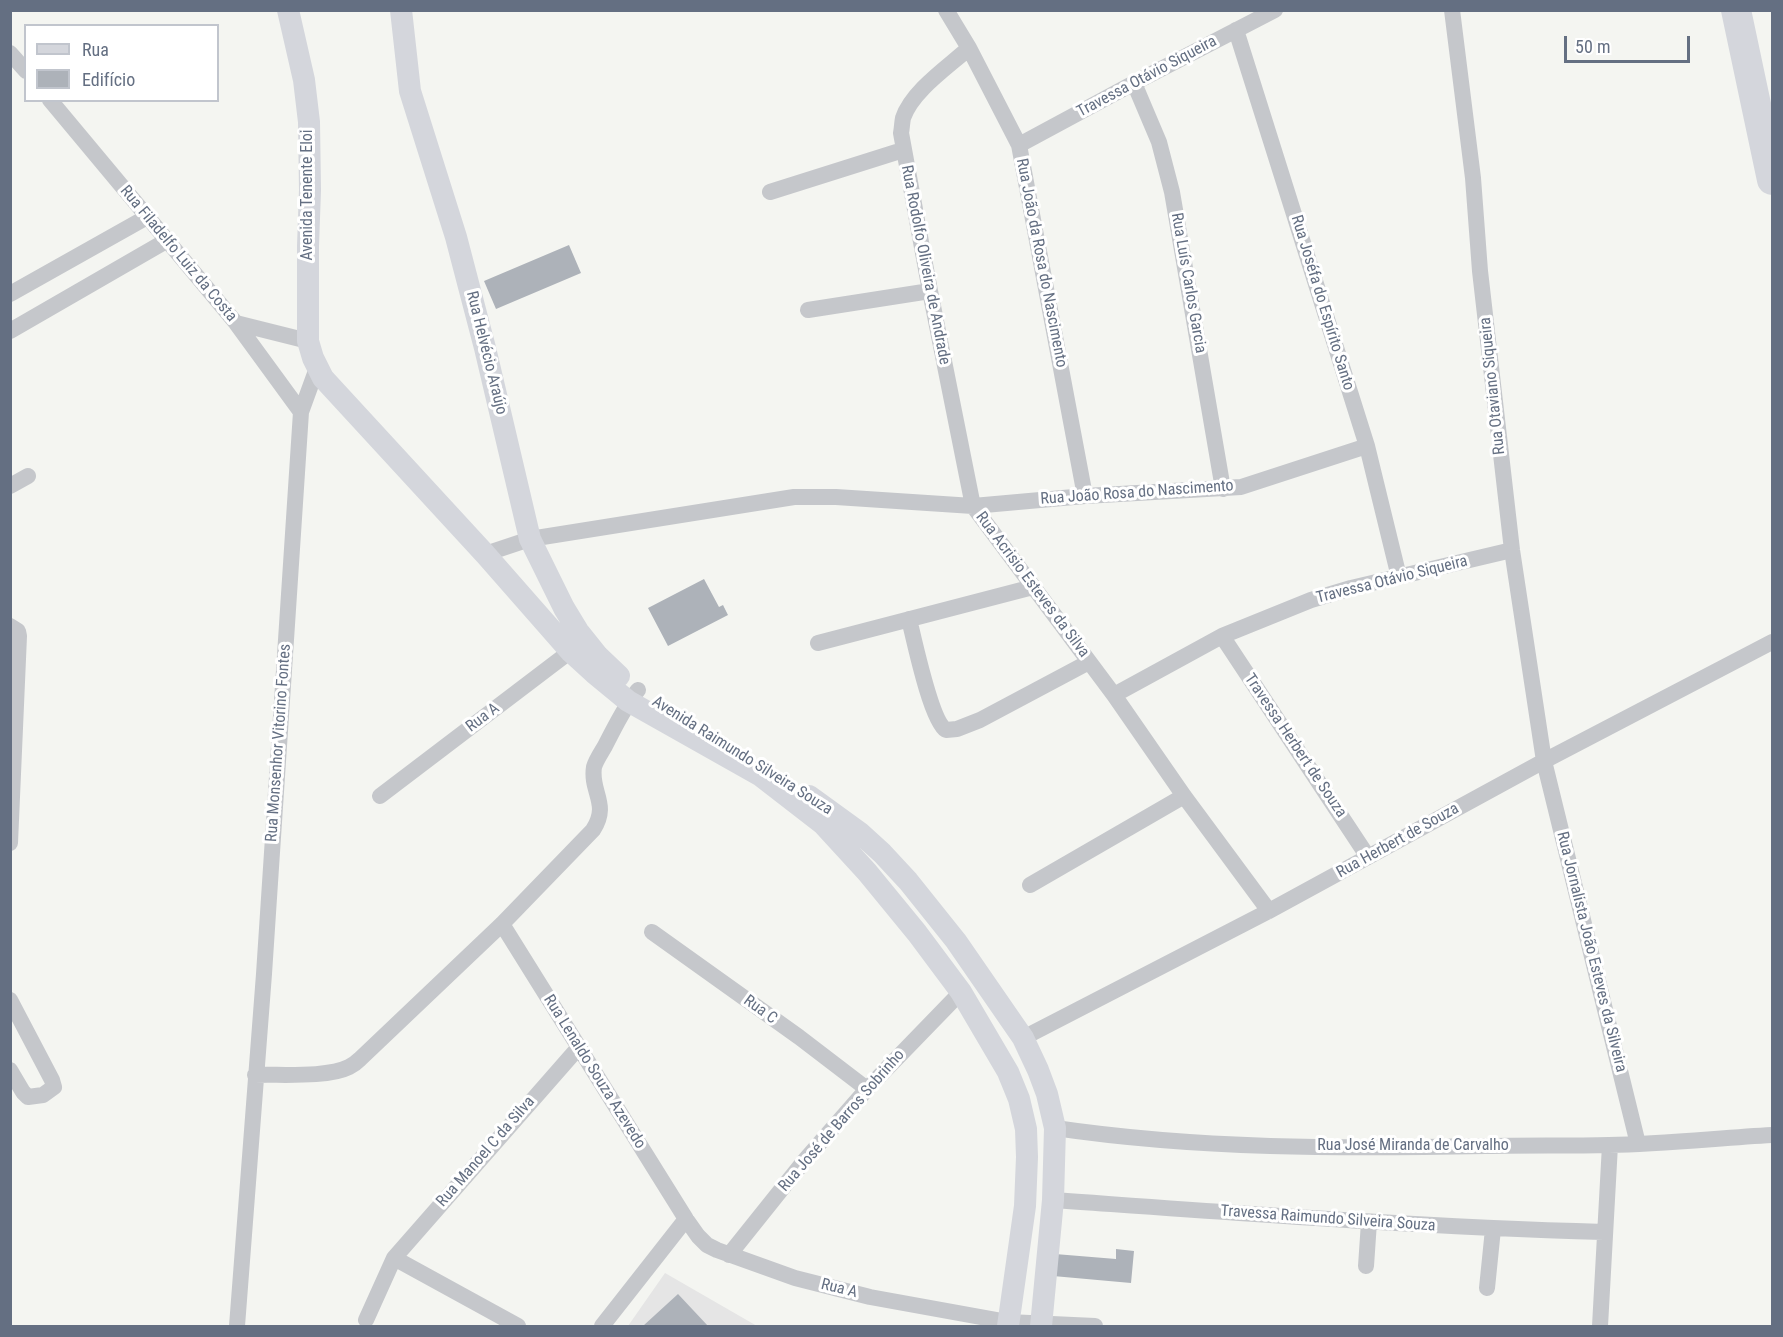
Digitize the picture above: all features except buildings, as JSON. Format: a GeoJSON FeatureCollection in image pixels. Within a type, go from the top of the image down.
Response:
{"type":"FeatureCollection","features":[{"type":"Feature","properties":{"kind":"highway"},"geometry":{"type":"LineString","coordinates":[[1736,10],[1773,180]]}},
{"type":"Feature","properties":{"kind":"street","name":"Avenida Tenente Eloi"},"geometry":{"type":"LineString","coordinates":[[288,10],[304,80],[309,122],[308,341],[320,373]]}},
{"type":"Feature","properties":{"kind":"street","name":"Rua Helvécio Araújo"},"geometry":{"type":"LineString","coordinates":[[401,10],[410,91],[462,259],[530,539],[564,608],[578,646],[598,656],[617,675]]}},
{"type":"Feature","properties":{"kind":"street","name":"Rua João da Rosa do Nascimento"},"geometry":{"type":"LineString","coordinates":[[946,10],[969,48],[1019,145],[1085,496]]}},
{"type":"Feature","properties":{"kind":"street","name":"Travessa Otávio Siqueira"},"geometry":{"type":"LineString","coordinates":[[1019,145],[1275,10]]}},
{"type":"Feature","properties":{"kind":"street","name":"Rua Otaviano Siqueira"},"geometry":{"type":"LineString","coordinates":[[1452,10],[1473,178],[1480,270],[1512,550],[1544,760]]}},
{"type":"Feature","properties":{"kind":"street","name":"Rua Joséfa do Espírito Santo"},"geometry":{"type":"LineString","coordinates":[[1236,30],[1367,446],[1399,578]]}},
{"type":"Feature","properties":{"kind":"street","name":"Rua Rodolfo Oliveira de Andrade"},"geometry":{"type":"LineString","coordinates":[[969,48],[924,88],[907,110],[901,133],[973,506]]}},
{"type":"Feature","properties":{"kind":"street"},"geometry":{"type":"LineString","coordinates":[[10,53],[24,69]]}},
{"type":"Feature","properties":{"kind":"street","name":"Rua Luís Carlos Garcia"},"geometry":{"type":"LineString","coordinates":[[1134,83],[1160,142],[1172,192],[1223,489]]}},
{"type":"Feature","properties":{"kind":"street","name":"Rua Filadelfo Luiz da Costa"},"geometry":{"type":"LineString","coordinates":[[52,102],[236,323],[301,412]]}},
{"type":"Feature","properties":{"kind":"street"},"geometry":{"type":"LineString","coordinates":[[770,192],[903,150]]}},
{"type":"Feature","properties":{"kind":"street"},"geometry":{"type":"LineString","coordinates":[[10,294],[147,217]]}},
{"type":"Feature","properties":{"kind":"street"},"geometry":{"type":"LineString","coordinates":[[10,331],[166,241]]}},
{"type":"Feature","properties":{"kind":"street"},"geometry":{"type":"LineString","coordinates":[[808,310],[930,291]]}},
{"type":"Feature","properties":{"kind":"street"},"geometry":{"type":"LineString","coordinates":[[236,323],[308,341]]}},
{"type":"Feature","properties":{"kind":"street","name":"Rua Monsenhor Vitorino Fontes"},"geometry":{"type":"LineString","coordinates":[[237,1326],[265,962],[301,412],[320,373]]}},
{"type":"Feature","properties":{"kind":"street","name":"Avenida Raimundo Silveira Souza"},"geometry":{"type":"LineString","coordinates":[[320,373],[517,590],[633,696],[761,776],[823,824],[867,872],[961,992],[1008,1072],[1019,1099],[1026,1129],[1025,1206],[1008,1324]]}},
{"type":"Feature","properties":{"kind":"street","name":"Rua João Rosa do Nascimento"},"geometry":{"type":"LineString","coordinates":[[973,506],[1085,496],[1223,489],[1252,483],[1367,446]]}},
{"type":"Feature","properties":{"kind":"street"},"geometry":{"type":"LineString","coordinates":[[10,486],[28,476]]}},
{"type":"Feature","properties":{"kind":"street","name":"Rua Acrisio Esteves da Silva"},"geometry":{"type":"LineString","coordinates":[[485,554],[530,539],[794,497],[836,497],[973,506],[1114,695],[1184,796],[1269,911]]}},
{"type":"Feature","properties":{"kind":"street","name":"Travessa Otávio Siqueira"},"geometry":{"type":"LineString","coordinates":[[1114,695],[1222,636],[1311,600],[1351,588],[1512,550]]}},
{"type":"Feature","properties":{"kind":"street"},"geometry":{"type":"LineString","coordinates":[[517,590],[544,571]]}},
{"type":"Feature","properties":{"kind":"street"},"geometry":{"type":"LineString","coordinates":[[818,643],[1033,587]]}},
{"type":"Feature","properties":{"kind":"street"},"geometry":{"type":"LineString","coordinates":[[909,619],[932,704],[940,725],[946,730],[957,729],[980,720],[1089,662]]}},
{"type":"Feature","properties":{"kind":"street"},"geometry":{"type":"LineString","coordinates":[[10,626],[18,631],[20,636],[10,843]]}},
{"type":"Feature","properties":{"kind":"street","name":"Travessa Herbert de Souza"},"geometry":{"type":"LineString","coordinates":[[1222,636],[1368,857]]}},
{"type":"Feature","properties":{"kind":"street","name":"Rua Herbert de Souza"},"geometry":{"type":"LineString","coordinates":[[1023,1038],[1269,911],[1544,760],[1773,642]]}},
{"type":"Feature","properties":{"kind":"street","name":"Rua A"},"geometry":{"type":"LineString","coordinates":[[380,796],[578,646]]}},
{"type":"Feature","properties":{"kind":"street","name":"Avenida Raimundo Silveira Souza"},"geometry":{"type":"LineString","coordinates":[[617,675],[633,696],[786,780],[830,810],[882,853],[908,881],[956,941],[1023,1038],[1047,1094],[1055,1128],[1053,1200],[1041,1324]]}},
{"type":"Feature","properties":{"kind":"street","name":"Avenida Raimundo Silveira Souza"},"geometry":{"type":"LineString","coordinates":[[502,924],[593,830],[601,813],[594,768],[633,696]]}},
{"type":"Feature","properties":{"kind":"street","name":"Rua Jornalista João Esteves da Silveira"},"geometry":{"type":"LineString","coordinates":[[1544,760],[1638,1143]]}},
{"type":"Feature","properties":{"kind":"street"},"geometry":{"type":"LineString","coordinates":[[1030,885],[1184,796]]}},
{"type":"Feature","properties":{"kind":"street"},"geometry":{"type":"LineString","coordinates":[[255,1075],[321,1073],[349,1067],[502,924]]}},
{"type":"Feature","properties":{"kind":"street","name":"Rua Lenaldo Souza Azevedo"},"geometry":{"type":"LineString","coordinates":[[502,924],[686,1219]]}},
{"type":"Feature","properties":{"kind":"street","name":"Rua C"},"geometry":{"type":"LineString","coordinates":[[652,932],[867,1089]]}},
{"type":"Feature","properties":{"kind":"street","name":"Rua José de Barros Sobrinho"},"geometry":{"type":"LineString","coordinates":[[729,1255],[805,1160],[867,1089],[961,992]]}},
{"type":"Feature","properties":{"kind":"street"},"geometry":{"type":"LineString","coordinates":[[10,1000],[54,1087],[44,1095],[28,1097],[10,1070]]}},
{"type":"Feature","properties":{"kind":"street","name":"Rua Manoel C da Silva"},"geometry":{"type":"LineString","coordinates":[[366,1320],[394,1258],[579,1047]]}},
{"type":"Feature","properties":{"kind":"street","name":"Rua José Miranda de Carvalho"},"geometry":{"type":"LineString","coordinates":[[1055,1128],[1171,1142],[1403,1148],[1610,1145],[1773,1135]]}},
{"type":"Feature","properties":{"kind":"street"},"geometry":{"type":"LineString","coordinates":[[1600,1326],[1610,1145]]}},
{"type":"Feature","properties":{"kind":"street","name":"Travessa Raimundo Silveira Souza"},"geometry":{"type":"LineString","coordinates":[[1053,1200],[1369,1222],[1604,1232]]}},
{"type":"Feature","properties":{"kind":"street"},"geometry":{"type":"LineString","coordinates":[[602,1326],[686,1219]]}},
{"type":"Feature","properties":{"kind":"street","name":"Rua A"},"geometry":{"type":"LineString","coordinates":[[686,1219],[707,1245],[795,1278],[870,1297],[1008,1324],[1095,1326]]}},
{"type":"Feature","properties":{"kind":"street"},"geometry":{"type":"LineString","coordinates":[[1366,1266],[1369,1222]]}},
{"type":"Feature","properties":{"kind":"street"},"geometry":{"type":"LineString","coordinates":[[1487,1288],[1493,1229]]}},
{"type":"Feature","properties":{"kind":"street"},"geometry":{"type":"LineString","coordinates":[[394,1258],[518,1326]]}},
{"type":"Feature","properties":{"kind":"shaded area"},"geometry":{"type":"Polygon","coordinates":[[[665,1273],[757,1326],[628,1326],[665,1273]]]}}]}
